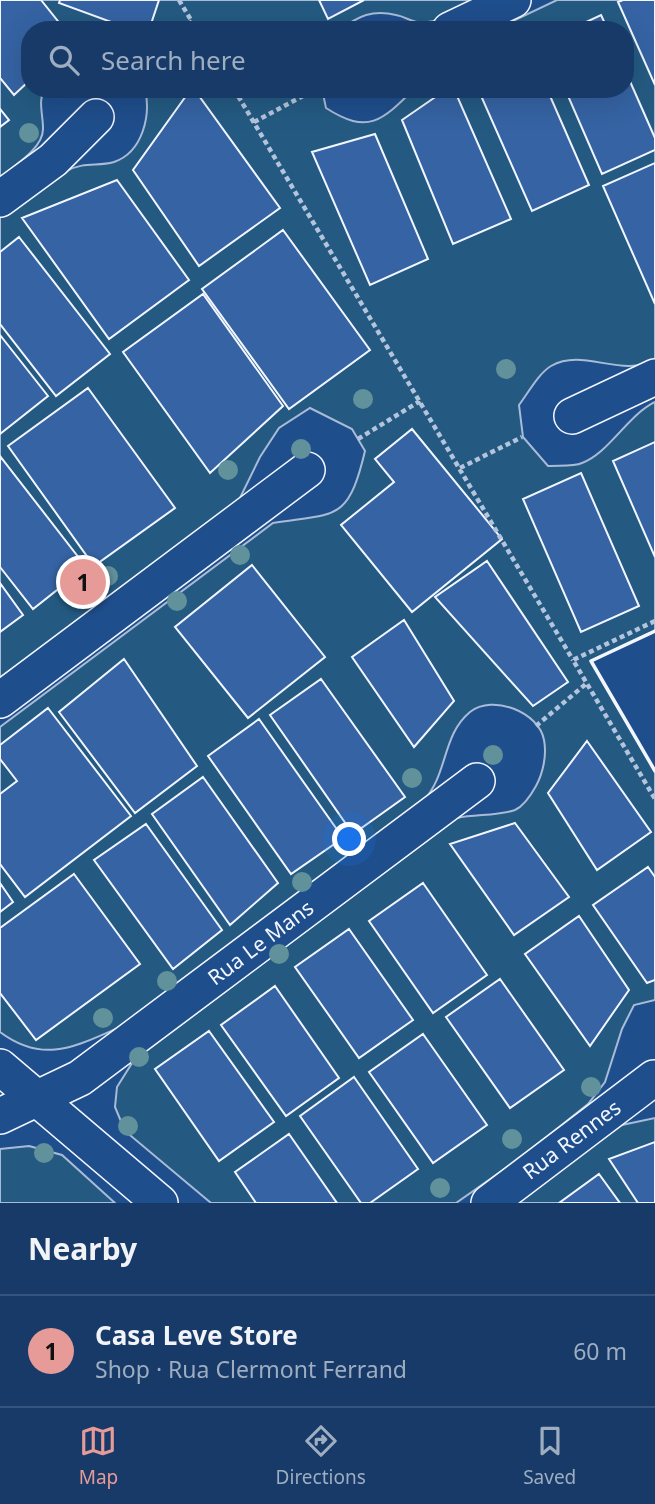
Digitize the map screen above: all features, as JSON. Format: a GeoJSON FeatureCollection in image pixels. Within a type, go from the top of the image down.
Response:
{"type":"FeatureCollection","features":[{"type":"Feature","properties":{"kind":"street"},"geometry":{"type":"LineString","coordinates":[[469,21],[513,0]]}},
{"type":"Feature","properties":{"kind":"street"},"geometry":{"type":"LineString","coordinates":[[0,199],[53,160],[96,117]]}},
{"type":"Feature","properties":{"kind":"street"},"geometry":{"type":"LineString","coordinates":[[572,416],[655,377]]}},
{"type":"Feature","properties":{"kind":"street"},"geometry":{"type":"LineString","coordinates":[[0,700],[307,470]]}},
{"type":"Feature","properties":{"kind":"street","name":"Rua Le Mans"},"geometry":{"type":"LineString","coordinates":[[0,1116],[80,1077],[477,781]]}},
{"type":"Feature","properties":{"kind":"street"},"geometry":{"type":"LineString","coordinates":[[0,1067],[40,1098],[160,1203]]}},
{"type":"Feature","properties":{"kind":"street","name":"Rua Rennes"},"geometry":{"type":"LineString","coordinates":[[489,1203],[654,1078]]}},
{"type":"Feature","properties":{"kind":"path"},"geometry":{"type":"LineString","coordinates":[[179,0],[191,21]]}},
{"type":"Feature","properties":{"kind":"path"},"geometry":{"type":"LineString","coordinates":[[239,98],[655,799]]}},
{"type":"Feature","properties":{"kind":"path"},"geometry":{"type":"LineString","coordinates":[[254,122],[299,98]]}},
{"type":"Feature","properties":{"kind":"path"},"geometry":{"type":"LineString","coordinates":[[358,439],[421,401]]}},
{"type":"Feature","properties":{"kind":"path"},"geometry":{"type":"LineString","coordinates":[[460,468],[523,437]]}},
{"type":"Feature","properties":{"kind":"path"},"geometry":{"type":"LineString","coordinates":[[573,660],[655,621]]}},
{"type":"Feature","properties":{"kind":"path"},"geometry":{"type":"LineString","coordinates":[[536,726],[587,683]]}},
{"type":"Feature","properties":{"kind":"shaded area"},"geometry":{"type":"Polygon","coordinates":[[[0,0],[473,0],[447,16],[432,21],[414,21],[388,13],[373,13],[353,21],[21,21],[21,98],[42,98],[43,128],[39,143],[34,149],[0,177],[0,0]]]}},
{"type":"Feature","properties":{"kind":"shaded area"},"geometry":{"type":"Polygon","coordinates":[[[557,0],[655,0],[655,361],[628,366],[563,361],[542,373],[519,405],[523,437],[548,466],[565,466],[578,464],[601,452],[636,416],[655,402],[655,631],[591,661],[655,771],[655,1000],[634,1005],[622,1029],[605,1082],[588,1104],[519,1159],[456,1203],[211,1203],[125,1131],[115,1107],[117,1087],[134,1060],[457,818],[508,812],[521,806],[532,793],[541,775],[545,758],[544,740],[534,721],[514,709],[491,705],[470,712],[454,732],[437,779],[424,800],[118,1028],[73,1046],[45,1050],[30,1048],[0,1032],[0,727],[273,523],[312,518],[337,510],[352,491],[365,451],[352,429],[310,408],[279,428],[260,457],[237,504],[0,678],[0,216],[67,171],[80,166],[114,162],[124,157],[132,150],[143,132],[147,98],[324,98],[326,108],[353,121],[364,122],[383,116],[405,98],[634,98],[634,21],[513,21],[557,0]]]}},
{"type":"Feature","properties":{"kind":"shaded area"},"geometry":{"type":"Polygon","coordinates":[[[655,1118],[655,1203],[514,1203],[622,1125],[655,1118]]]}},
{"type":"Feature","properties":{"kind":"shaded area"},"geometry":{"type":"Polygon","coordinates":[[[29,1146],[62,1155],[115,1203],[0,1203],[0,1149],[29,1146]]]}},
{"type":"Feature","properties":{"kind":"building"},"geometry":{"type":"Polygon","coordinates":[[[0,0],[41,0],[58,21],[21,21],[21,88],[14,95],[0,78],[0,0]]]}},
{"type":"Feature","properties":{"kind":"building"},"geometry":{"type":"Polygon","coordinates":[[[60,0],[159,0],[152,21],[108,21],[59,3],[60,0]]]}},
{"type":"Feature","properties":{"kind":"building"},"geometry":{"type":"Polygon","coordinates":[[[319,0],[364,0],[328,19],[319,0]]]}},
{"type":"Feature","properties":{"kind":"building"},"geometry":{"type":"Polygon","coordinates":[[[655,0],[655,85],[634,38],[634,21],[626,21],[618,2],[655,0]]]}},
{"type":"Feature","properties":{"kind":"building"},"geometry":{"type":"Polygon","coordinates":[[[601,15],[604,21],[588,21],[601,15]]]}},
{"type":"Feature","properties":{"kind":"building"},"geometry":{"type":"Polygon","coordinates":[[[634,90],[655,138],[655,150],[602,174],[569,98],[634,98],[634,90]]]}},
{"type":"Feature","properties":{"kind":"building"},"geometry":{"type":"Polygon","coordinates":[[[185,98],[201,98],[280,208],[199,266],[133,170],[185,98]]]}},
{"type":"Feature","properties":{"kind":"building"},"geometry":{"type":"Polygon","coordinates":[[[434,98],[458,98],[511,219],[453,244],[402,120],[434,98]]]}},
{"type":"Feature","properties":{"kind":"building"},"geometry":{"type":"Polygon","coordinates":[[[482,98],[551,98],[589,185],[532,211],[482,98]]]}},
{"type":"Feature","properties":{"kind":"building"},"geometry":{"type":"Polygon","coordinates":[[[0,109],[9,120],[0,127],[0,109]]]}},
{"type":"Feature","properties":{"kind":"building"},"geometry":{"type":"Polygon","coordinates":[[[375,134],[428,259],[370,285],[312,152],[375,134]]]}},
{"type":"Feature","properties":{"kind":"building"},"geometry":{"type":"Polygon","coordinates":[[[655,163],[655,304],[603,186],[655,163]]]}},
{"type":"Feature","properties":{"kind":"building"},"geometry":{"type":"Polygon","coordinates":[[[117,180],[189,280],[109,339],[22,218],[117,180]]]}},
{"type":"Feature","properties":{"kind":"building"},"geometry":{"type":"Polygon","coordinates":[[[283,230],[370,350],[289,409],[202,289],[283,230]]]}},
{"type":"Feature","properties":{"kind":"building"},"geometry":{"type":"Polygon","coordinates":[[[19,237],[110,354],[56,396],[0,324],[0,252],[19,237]]]}},
{"type":"Feature","properties":{"kind":"building"},"geometry":{"type":"Polygon","coordinates":[[[203,294],[283,406],[210,473],[123,352],[203,294]]]}},
{"type":"Feature","properties":{"kind":"building"},"geometry":{"type":"Polygon","coordinates":[[[0,335],[48,396],[0,434],[0,335]]]}},
{"type":"Feature","properties":{"kind":"building"},"geometry":{"type":"Polygon","coordinates":[[[88,388],[175,508],[94,566],[8,446],[88,388]]]}},
{"type":"Feature","properties":{"kind":"building"},"geometry":{"type":"Polygon","coordinates":[[[412,429],[502,539],[412,612],[341,525],[394,482],[375,459],[412,429]]]}},
{"type":"Feature","properties":{"kind":"building"},"geometry":{"type":"Polygon","coordinates":[[[655,442],[655,557],[613,461],[655,442]]]}},
{"type":"Feature","properties":{"kind":"building"},"geometry":{"type":"Polygon","coordinates":[[[0,456],[86,567],[33,609],[0,567],[0,456]]]}},
{"type":"Feature","properties":{"kind":"building"},"geometry":{"type":"Polygon","coordinates":[[[581,473],[639,606],[581,632],[523,499],[581,473]]]}},
{"type":"Feature","properties":{"kind":"building"},"geometry":{"type":"Polygon","coordinates":[[[487,561],[568,682],[533,706],[435,597],[487,561]]]}},
{"type":"Feature","properties":{"kind":"building"},"geometry":{"type":"Polygon","coordinates":[[[252,565],[325,657],[248,718],[175,627],[252,565]]]}},
{"type":"Feature","properties":{"kind":"building"},"geometry":{"type":"Polygon","coordinates":[[[0,583],[23,615],[0,632],[0,583]]]}},
{"type":"Feature","properties":{"kind":"building"},"geometry":{"type":"Polygon","coordinates":[[[404,620],[454,701],[414,747],[352,657],[404,620]]]}},
{"type":"Feature","properties":{"kind":"building"},"geometry":{"type":"Polygon","coordinates":[[[124,659],[197,766],[135,813],[59,712],[124,659]]]}},
{"type":"Feature","properties":{"kind":"building"},"geometry":{"type":"Polygon","coordinates":[[[321,679],[405,797],[353,834],[270,715],[321,679]]]}},
{"type":"Feature","properties":{"kind":"building"},"geometry":{"type":"Polygon","coordinates":[[[48,708],[131,816],[25,897],[0,864],[0,794],[17,781],[0,759],[0,745],[48,708]]]}},
{"type":"Feature","properties":{"kind":"building"},"geometry":{"type":"Polygon","coordinates":[[[259,719],[343,838],[291,874],[208,756],[259,719]]]}},
{"type":"Feature","properties":{"kind":"building"},"geometry":{"type":"Polygon","coordinates":[[[587,741],[651,832],[597,870],[548,793],[587,741]]]}},
{"type":"Feature","properties":{"kind":"building"},"geometry":{"type":"Polygon","coordinates":[[[203,777],[278,883],[230,925],[152,814],[203,777]]]}},
{"type":"Feature","properties":{"kind":"building"},"geometry":{"type":"Polygon","coordinates":[[[515,823],[569,897],[514,935],[450,844],[515,823]]]}},
{"type":"Feature","properties":{"kind":"building"},"geometry":{"type":"Polygon","coordinates":[[[146,824],[222,930],[173,969],[94,860],[146,824]]]}},
{"type":"Feature","properties":{"kind":"building"},"geometry":{"type":"Polygon","coordinates":[[[648,867],[655,877],[655,980],[647,983],[593,905],[648,867]]]}},
{"type":"Feature","properties":{"kind":"building"},"geometry":{"type":"Polygon","coordinates":[[[74,874],[140,964],[36,1040],[0,993],[0,928],[74,874]]]}},
{"type":"Feature","properties":{"kind":"building"},"geometry":{"type":"Polygon","coordinates":[[[0,883],[13,902],[0,912],[0,883]]]}},
{"type":"Feature","properties":{"kind":"building"},"geometry":{"type":"Polygon","coordinates":[[[423,883],[487,975],[433,1013],[369,921],[423,883]]]}},
{"type":"Feature","properties":{"kind":"building"},"geometry":{"type":"Polygon","coordinates":[[[579,916],[629,990],[590,1046],[525,954],[579,916]]]}},
{"type":"Feature","properties":{"kind":"building"},"geometry":{"type":"Polygon","coordinates":[[[349,929],[413,1020],[359,1058],[295,967],[349,929]]]}},
{"type":"Feature","properties":{"kind":"building"},"geometry":{"type":"Polygon","coordinates":[[[500,979],[564,1070],[510,1108],[446,1017],[500,979]]]}},
{"type":"Feature","properties":{"kind":"building"},"geometry":{"type":"Polygon","coordinates":[[[275,986],[339,1078],[286,1116],[221,1025],[275,986]]]}},
{"type":"Feature","properties":{"kind":"building"},"geometry":{"type":"Polygon","coordinates":[[[209,1031],[274,1122],[219,1161],[155,1069],[209,1031]]]}},
{"type":"Feature","properties":{"kind":"building"},"geometry":{"type":"Polygon","coordinates":[[[423,1034],[487,1125],[433,1163],[369,1072],[423,1034]]]}},
{"type":"Feature","properties":{"kind":"building"},"geometry":{"type":"Polygon","coordinates":[[[354,1077],[418,1169],[370,1203],[361,1203],[300,1116],[354,1077]]]}},
{"type":"Feature","properties":{"kind":"building"},"geometry":{"type":"Polygon","coordinates":[[[289,1134],[337,1203],[256,1203],[235,1172],[289,1134]]]}},
{"type":"Feature","properties":{"kind":"building"},"geometry":{"type":"Polygon","coordinates":[[[655,1142],[655,1203],[638,1203],[609,1159],[655,1142]]]}},
{"type":"Feature","properties":{"kind":"building"},"geometry":{"type":"Polygon","coordinates":[[[599,1174],[620,1203],[559,1203],[599,1174]]]}},
{"type":"Feature","properties":{"kind":"wall"},"geometry":{"type":"LineString","coordinates":[[655,631],[591,661],[655,771]]}},
{"type":"Feature","properties":{"kind":"place","name":"Casa Leve Store"},"geometry":{"type":"Point","coordinates":[83,582]}}]}
